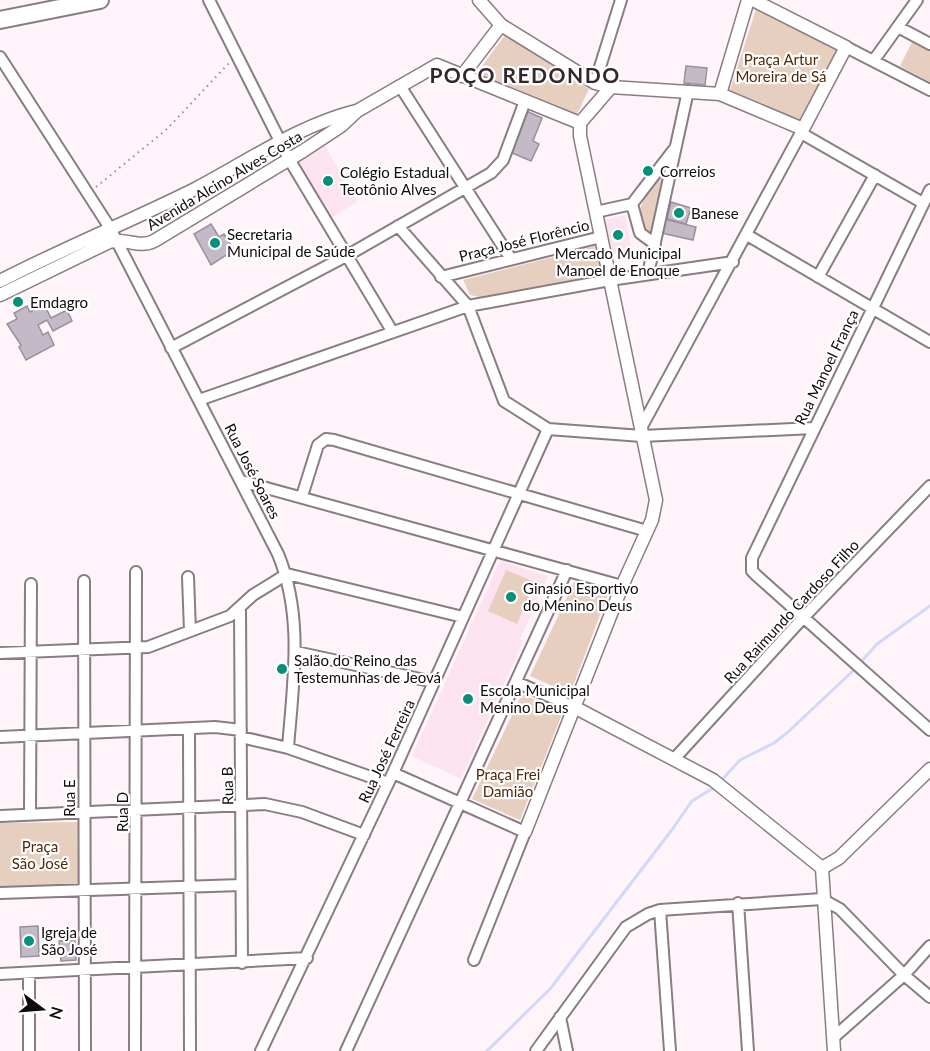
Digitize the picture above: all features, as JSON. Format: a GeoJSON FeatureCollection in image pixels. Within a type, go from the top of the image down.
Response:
{"type":"FeatureCollection","features":[{"type":"Feature","properties":{"kind":"main road"},"geometry":{"type":"LineString","coordinates":[[0,20],[100,0]]}},
{"type":"Feature","properties":{"kind":"street"},"geometry":{"type":"LineString","coordinates":[[209,0],[289,159],[392,331]]}},
{"type":"Feature","properties":{"kind":"street"},"geometry":{"type":"LineString","coordinates":[[479,0],[501,25],[595,83],[611,87],[720,94],[802,131],[924,203]]}},
{"type":"Feature","properties":{"kind":"street"},"geometry":{"type":"LineString","coordinates":[[595,83],[621,0]]}},
{"type":"Feature","properties":{"kind":"street"},"geometry":{"type":"LineString","coordinates":[[720,94],[748,0]]}},
{"type":"Feature","properties":{"kind":"street"},"geometry":{"type":"LineString","coordinates":[[753,0],[930,90]]}},
{"type":"Feature","properties":{"kind":"street"},"geometry":{"type":"LineString","coordinates":[[874,60],[917,0]]}},
{"type":"Feature","properties":{"kind":"street"},"geometry":{"type":"LineString","coordinates":[[501,25],[462,76],[580,123]]}},
{"type":"Feature","properties":{"kind":"street"},"geometry":{"type":"LineString","coordinates":[[898,27],[930,44]]}},
{"type":"Feature","properties":{"kind":"street"},"geometry":{"type":"LineString","coordinates":[[642,432],[846,47]]}},
{"type":"Feature","properties":{"kind":"street","name":"Rua José Soares"},"geometry":{"type":"LineString","coordinates":[[0,57],[110,228],[287,574],[295,615],[296,652],[288,748]]}},
{"type":"Feature","properties":{"kind":"street","name":"Avenida Alcino Alves Costa"},"geometry":{"type":"LineString","coordinates":[[0,281],[24,276],[115,240],[149,243],[341,126],[357,111],[437,65],[462,76]]}},
{"type":"Feature","properties":{"kind":"street"},"geometry":{"type":"LineString","coordinates":[[400,86],[463,188],[511,259]]}},
{"type":"Feature","properties":{"kind":"street"},"geometry":{"type":"LineString","coordinates":[[601,237],[580,136],[580,123],[611,87]]}},
{"type":"Feature","properties":{"kind":"street"},"geometry":{"type":"LineString","coordinates":[[648,274],[688,91]]}},
{"type":"Feature","properties":{"kind":"street"},"geometry":{"type":"LineString","coordinates":[[171,348],[348,255],[491,173],[499,165],[525,102]]}},
{"type":"Feature","properties":{"kind":"street","name":"Avenida Alcino Alves Costa"},"geometry":{"type":"LineString","coordinates":[[0,296],[24,276],[110,228],[336,116],[357,111]]}},
{"type":"Feature","properties":{"kind":"street"},"geometry":{"type":"LineString","coordinates":[[596,212],[632,204],[677,146]]}},
{"type":"Feature","properties":{"kind":"street"},"geometry":{"type":"LineString","coordinates":[[233,169],[243,185]]}},
{"type":"Feature","properties":{"kind":"street"},"geometry":{"type":"LineString","coordinates":[[818,277],[875,175]]}},
{"type":"Feature","properties":{"kind":"street","name":"Rua Manoel França"},"geometry":{"type":"LineString","coordinates":[[802,619],[756,575],[752,558],[930,190]]}},
{"type":"Feature","properties":{"kind":"street"},"geometry":{"type":"LineString","coordinates":[[632,204],[640,233],[655,244]]}},
{"type":"Feature","properties":{"kind":"street"},"geometry":{"type":"LineString","coordinates":[[398,226],[468,306],[504,401],[548,429],[642,432],[813,428]]}},
{"type":"Feature","properties":{"kind":"street"},"geometry":{"type":"LineString","coordinates":[[747,235],[929,340]]}},
{"type":"Feature","properties":{"kind":"street","name":"Praça José Florêncio"},"geometry":{"type":"LineString","coordinates":[[441,277],[601,237],[656,490],[654,510],[647,531]]}},
{"type":"Feature","properties":{"kind":"street"},"geometry":{"type":"LineString","coordinates":[[199,400],[468,306],[610,280],[733,262]]}},
{"type":"Feature","properties":{"kind":"street","name":"Rua José Ferreira"},"geometry":{"type":"LineString","coordinates":[[261,1051],[364,835],[548,429]]}},
{"type":"Feature","properties":{"kind":"street"},"geometry":{"type":"LineString","coordinates":[[302,496],[318,445],[326,440],[334,440],[647,531],[622,586],[474,960]]}},
{"type":"Feature","properties":{"kind":"street"},"geometry":{"type":"LineString","coordinates":[[241,481],[622,586]]}},
{"type":"Feature","properties":{"kind":"street","name":"Rua Raimundo Cardoso Filho"},"geometry":{"type":"LineString","coordinates":[[675,758],[802,619],[930,486]]}},
{"type":"Feature","properties":{"kind":"street"},"geometry":{"type":"LineString","coordinates":[[346,1051],[567,570]]}},
{"type":"Feature","properties":{"kind":"street","name":"Rua D"},"geometry":{"type":"LineString","coordinates":[[135,1051],[136,572]]}},
{"type":"Feature","properties":{"kind":"street"},"geometry":{"type":"LineString","coordinates":[[0,653],[137,649],[219,621],[240,608],[253,595],[287,574],[463,617]]}},
{"type":"Feature","properties":{"kind":"street"},"geometry":{"type":"LineString","coordinates":[[188,577],[190,631]]}},
{"type":"Feature","properties":{"kind":"street","name":"Rua E"},"geometry":{"type":"LineString","coordinates":[[84,581],[85,1051]]}},
{"type":"Feature","properties":{"kind":"street"},"geometry":{"type":"LineString","coordinates":[[30,815],[31,584]]}},
{"type":"Feature","properties":{"kind":"street","name":"Rua B"},"geometry":{"type":"LineString","coordinates":[[240,608],[242,963]]}},
{"type":"Feature","properties":{"kind":"street"},"geometry":{"type":"LineString","coordinates":[[802,619],[930,730]]}},
{"type":"Feature","properties":{"kind":"street"},"geometry":{"type":"LineString","coordinates":[[296,652],[434,682]]}},
{"type":"Feature","properties":{"kind":"street"},"geometry":{"type":"LineString","coordinates":[[516,682],[574,707],[675,758],[713,780],[822,868]]}},
{"type":"Feature","properties":{"kind":"street"},"geometry":{"type":"LineString","coordinates":[[0,737],[224,726],[288,748],[390,778],[459,803],[525,832]]}},
{"type":"Feature","properties":{"kind":"street"},"geometry":{"type":"LineString","coordinates":[[189,729],[190,1051]]}},
{"type":"Feature","properties":{"kind":"street"},"geometry":{"type":"LineString","coordinates":[[822,868],[855,843],[930,769]]}},
{"type":"Feature","properties":{"kind":"street"},"geometry":{"type":"LineString","coordinates":[[0,816],[242,804],[288,808],[364,835]]}},
{"type":"Feature","properties":{"kind":"street"},"geometry":{"type":"LineString","coordinates":[[822,868],[822,899],[834,1051]]}},
{"type":"Feature","properties":{"kind":"street"},"geometry":{"type":"LineString","coordinates":[[0,894],[241,885]]}},
{"type":"Feature","properties":{"kind":"street"},"geometry":{"type":"LineString","coordinates":[[536,1051],[627,927],[648,914],[660,910],[822,899],[840,909],[904,975],[930,997]]}},
{"type":"Feature","properties":{"kind":"street"},"geometry":{"type":"LineString","coordinates":[[738,903],[748,1051]]}},
{"type":"Feature","properties":{"kind":"street"},"geometry":{"type":"LineString","coordinates":[[660,910],[670,1051]]}},
{"type":"Feature","properties":{"kind":"street"},"geometry":{"type":"LineString","coordinates":[[833,1038],[904,975],[930,946]]}},
{"type":"Feature","properties":{"kind":"street"},"geometry":{"type":"LineString","coordinates":[[0,974],[190,966],[307,958]]}},
{"type":"Feature","properties":{"kind":"street"},"geometry":{"type":"LineString","coordinates":[[29,973],[29,1051]]}},
{"type":"Feature","properties":{"kind":"street"},"geometry":{"type":"LineString","coordinates":[[560,1017],[567,1051]]}},
{"type":"Feature","properties":{"kind":"path"},"geometry":{"type":"LineString","coordinates":[[88,193],[167,129],[236,55]]}},
{"type":"Feature","properties":{"kind":"shaded area","name":"Colégio Estadual Teotônio Alves"},"geometry":{"type":"Polygon","coordinates":[[[325,146],[357,202],[331,218],[298,160],[325,146]]]}},
{"type":"Feature","properties":{"kind":"shaded area","name":"Mercado Municipal Manoel de Enoque"},"geometry":{"type":"Polygon","coordinates":[[[625,215],[632,250],[612,254],[605,220],[625,215]]]}},
{"type":"Feature","properties":{"kind":"shaded area","name":"Escola Municipal Menino Deus"},"geometry":{"type":"Polygon","coordinates":[[[500,561],[548,576],[520,639],[523,642],[461,779],[412,756],[500,561]]]}},
{"type":"Feature","properties":{"kind":"green space","name":"Praça Artur Moreira de Sá"},"geometry":{"type":"Polygon","coordinates":[[[756,9],[838,49],[801,121],[730,90],[756,9]]]}},
{"type":"Feature","properties":{"kind":"green space"},"geometry":{"type":"Polygon","coordinates":[[[505,35],[589,89],[577,114],[477,73],[505,35]]]}},
{"type":"Feature","properties":{"kind":"green space"},"geometry":{"type":"Polygon","coordinates":[[[912,42],[930,51],[930,82],[900,66],[912,42]]]}},
{"type":"Feature","properties":{"kind":"green space"},"geometry":{"type":"Polygon","coordinates":[[[666,168],[651,234],[643,228],[639,220],[640,211],[648,192],[666,168]]]}},
{"type":"Feature","properties":{"kind":"green space"},"geometry":{"type":"Polygon","coordinates":[[[596,246],[604,274],[480,297],[470,295],[463,280],[596,246]]]}},
{"type":"Feature","properties":{"kind":"green space","name":"Ginasio Esportivo do Menino Deus"},"geometry":{"type":"Polygon","coordinates":[[[506,570],[535,582],[517,624],[488,611],[506,570]]]}},
{"type":"Feature","properties":{"kind":"green space"},"geometry":{"type":"Polygon","coordinates":[[[574,582],[608,594],[570,694],[530,676],[574,582]]]}},
{"type":"Feature","properties":{"kind":"green space","name":"Praça Frei Damião"},"geometry":{"type":"Polygon","coordinates":[[[522,694],[563,712],[520,820],[472,799],[522,694]]]}},
{"type":"Feature","properties":{"kind":"green space","name":"Praça São José"},"geometry":{"type":"Polygon","coordinates":[[[78,822],[80,886],[0,888],[0,823],[78,822]]]}},
{"type":"Feature","properties":{"kind":"building"},"geometry":{"type":"Polygon","coordinates":[[[686,66],[707,68],[705,85],[684,83],[686,66]]]}},
{"type":"Feature","properties":{"kind":"building"},"geometry":{"type":"Polygon","coordinates":[[[526,111],[542,118],[533,141],[539,144],[531,161],[510,152],[526,111]]]}},
{"type":"Feature","properties":{"kind":"building","name":"Banese"},"geometry":{"type":"Polygon","coordinates":[[[671,202],[691,208],[686,224],[667,219],[671,202]]]}},
{"type":"Feature","properties":{"kind":"building"},"geometry":{"type":"Polygon","coordinates":[[[664,219],[696,227],[693,240],[661,233],[664,219]]]}},
{"type":"Feature","properties":{"kind":"building","name":"Secretaria Municipal de Saúde"},"geometry":{"type":"Polygon","coordinates":[[[211,224],[219,237],[224,234],[234,250],[211,265],[194,234],[211,224]]]}},
{"type":"Feature","properties":{"kind":"building"},"geometry":{"type":"Polygon","coordinates":[[[44,304],[51,318],[67,310],[72,321],[53,331],[47,320],[38,325],[43,335],[48,332],[54,345],[26,360],[19,347],[21,345],[7,324],[17,319],[14,313],[27,306],[30,312],[44,304]]]}},
{"type":"Feature","properties":{"kind":"building","name":"Igreja de São José"},"geometry":{"type":"Polygon","coordinates":[[[38,926],[39,956],[21,957],[20,927],[38,926]]]}},
{"type":"Feature","properties":{"kind":"building"},"geometry":{"type":"Polygon","coordinates":[[[75,940],[76,960],[61,961],[59,941],[75,940]]]}},
{"type":"Feature","properties":{"kind":"waterway"},"geometry":{"type":"LineString","coordinates":[[860,663],[877,644],[930,606]]}},
{"type":"Feature","properties":{"kind":"waterway"},"geometry":{"type":"LineString","coordinates":[[720,782],[740,760],[774,743],[788,732],[856,668]]}},
{"type":"Feature","properties":{"kind":"waterway"},"geometry":{"type":"LineString","coordinates":[[487,1051],[550,989],[692,801],[715,787]]}},
{"type":"Feature","properties":{"kind":"place","name":"Correios"},"geometry":{"type":"Point","coordinates":[648,171]}},
{"type":"Feature","properties":{"kind":"place","name":"Colégio Estadual Teotônio Alves"},"geometry":{"type":"Point","coordinates":[328,181]}},
{"type":"Feature","properties":{"kind":"place","name":"Banese"},"geometry":{"type":"Point","coordinates":[679,213]}},
{"type":"Feature","properties":{"kind":"place","name":"Mercado Municipal Manoel de Enoque"},"geometry":{"type":"Point","coordinates":[618,235]}},
{"type":"Feature","properties":{"kind":"place","name":"Secretaria Municipal de Saúde"},"geometry":{"type":"Point","coordinates":[215,243]}},
{"type":"Feature","properties":{"kind":"place","name":"Emdagro"},"geometry":{"type":"Point","coordinates":[18,302]}},
{"type":"Feature","properties":{"kind":"place","name":"Ginasio Esportivo do Menino Deus"},"geometry":{"type":"Point","coordinates":[511,597]}},
{"type":"Feature","properties":{"kind":"place","name":"Salão do Reino das Testemunhas de Jeová"},"geometry":{"type":"Point","coordinates":[282,669]}},
{"type":"Feature","properties":{"kind":"place","name":"Escola Municipal Menino Deus"},"geometry":{"type":"Point","coordinates":[468,699]}},
{"type":"Feature","properties":{"kind":"place","name":"Igreja de São José"},"geometry":{"type":"Point","coordinates":[29,941]}},
{"type":"Feature","properties":{"kind":"district","name":"POÇO REDONDO"},"geometry":{"type":"Point","coordinates":[525,74]}}]}
